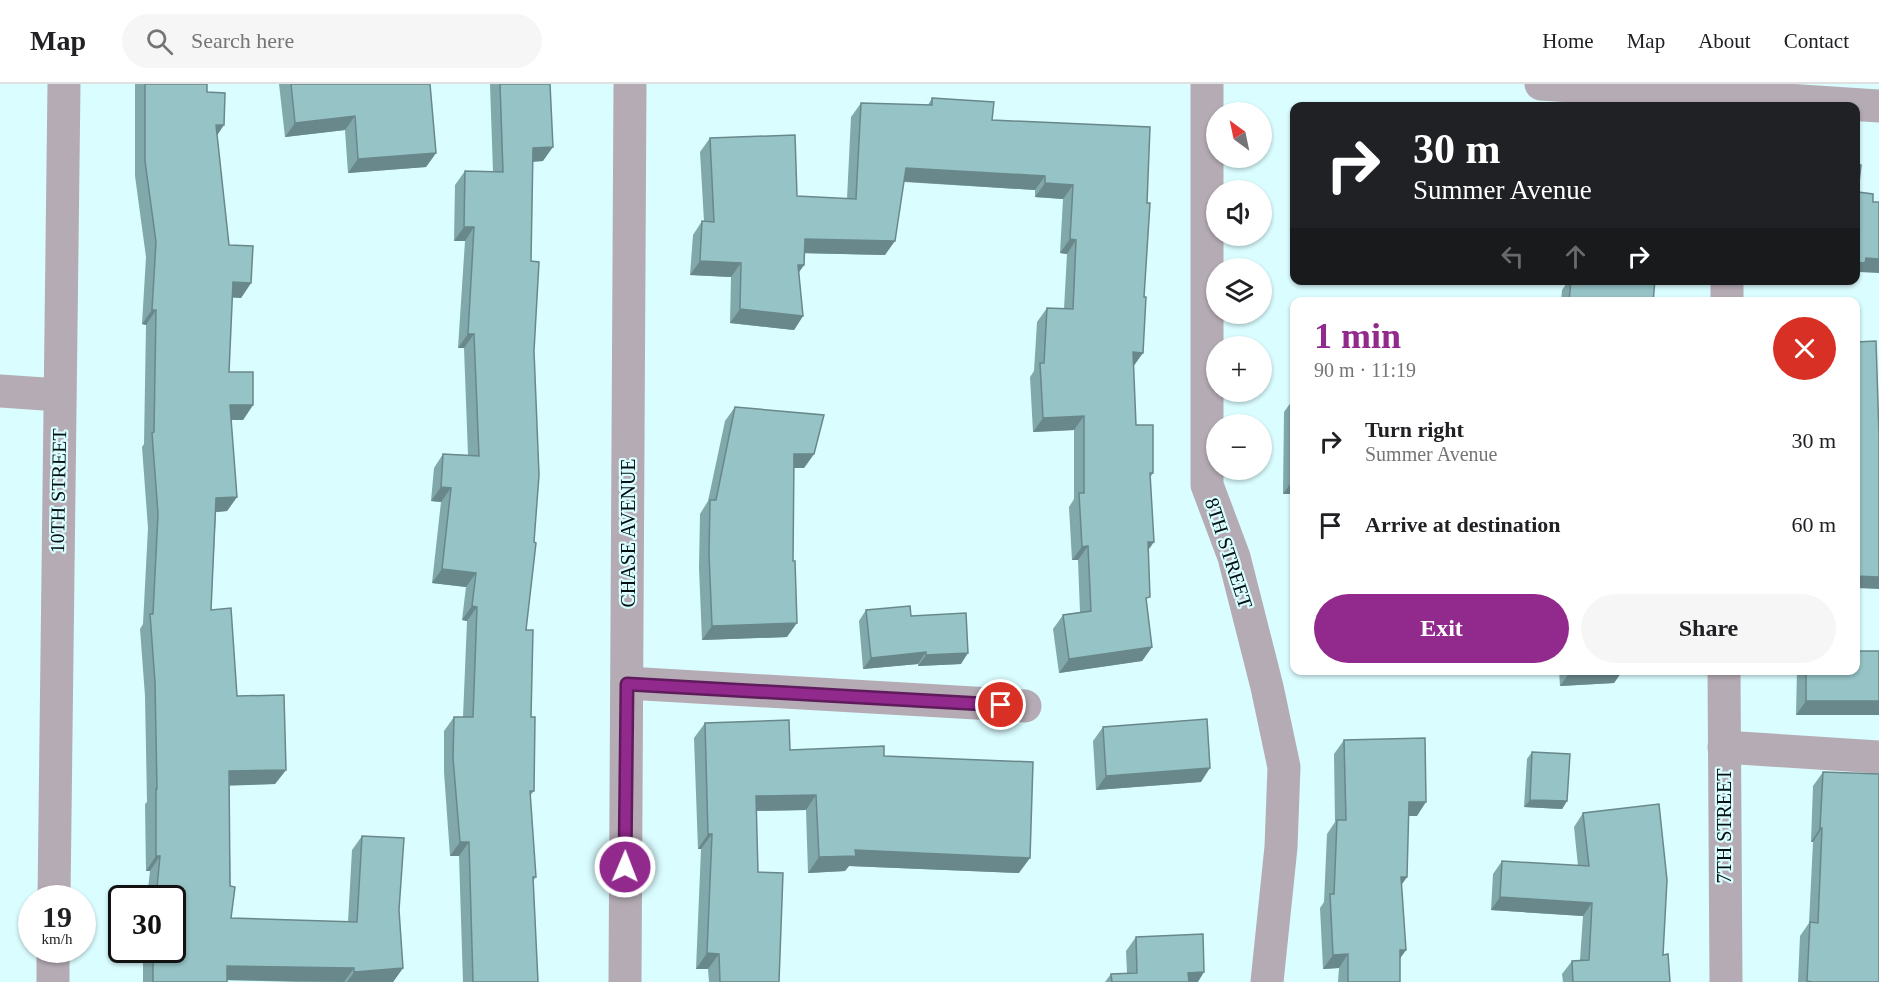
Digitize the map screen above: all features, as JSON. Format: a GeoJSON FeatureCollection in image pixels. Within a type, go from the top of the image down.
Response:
{"type":"FeatureCollection","features":[{"type":"Feature","properties":{"kind":"street","name":"10TH STREET"},"geometry":{"type":"LineString","coordinates":[[54,885],[64,84]]}},
{"type":"Feature","properties":{"kind":"street","name":"CHASE AVENUE"},"geometry":{"type":"LineString","coordinates":[[624,982],[630,84]]}},
{"type":"Feature","properties":{"kind":"street","name":"8TH STREET"},"geometry":{"type":"LineString","coordinates":[[1207,84],[1207,485],[1237,568],[1267,687],[1284,767],[1281,847],[1267,982]]}},
{"type":"Feature","properties":{"kind":"street"},"geometry":{"type":"LineString","coordinates":[[1541,84],[1819,102]]}},
{"type":"Feature","properties":{"kind":"street"},"geometry":{"type":"LineString","coordinates":[[1860,105],[1879,106]]}},
{"type":"Feature","properties":{"kind":"street"},"geometry":{"type":"LineString","coordinates":[[0,391],[59,395]]}},
{"type":"Feature","properties":{"kind":"street","name":"7TH STREET"},"geometry":{"type":"LineString","coordinates":[[1724,675],[1726,982]]}},
{"type":"Feature","properties":{"kind":"street"},"geometry":{"type":"LineString","coordinates":[[627,684],[1025,706]]}},
{"type":"Feature","properties":{"kind":"street"},"geometry":{"type":"LineString","coordinates":[[1724,747],[1879,757]]}},
{"type":"Feature","properties":{"kind":"street"},"geometry":{"type":"LineString","coordinates":[[53,963],[53,982]]}},
{"type":"Feature","properties":{"kind":"building"},"geometry":{"type":"Polygon","coordinates":[[[145,84],[207,84],[207,92],[225,93],[224,125],[216,125],[229,245],[253,246],[251,283],[233,282],[229,372],[253,372],[253,405],[230,405],[237,497],[216,498],[211,610],[231,608],[237,696],[284,695],[286,770],[229,771],[230,886],[235,887],[231,918],[357,922],[362,836],[404,838],[399,910],[403,968],[354,972],[354,968],[227,966],[227,982],[153,982],[153,963],[186,963],[186,885],[157,885],[160,856],[156,856],[155,682],[150,614],[153,614],[158,514],[152,433],[154,432],[156,310],[152,310],[156,242],[145,161],[145,84]]]}},
{"type":"Feature","properties":{"kind":"building"},"geometry":{"type":"Polygon","coordinates":[[[291,84],[430,84],[436,153],[358,159],[355,116],[295,123],[291,84]]]}},
{"type":"Feature","properties":{"kind":"building"},"geometry":{"type":"Polygon","coordinates":[[[500,84],[550,84],[553,147],[533,148],[531,261],[539,262],[534,351],[539,475],[534,542],[536,543],[526,630],[533,630],[531,717],[535,717],[534,791],[530,791],[536,877],[533,877],[538,982],[473,982],[469,842],[460,842],[453,758],[454,717],[473,717],[477,607],[472,606],[476,573],[442,569],[451,488],[441,487],[443,454],[479,456],[474,334],[468,334],[474,227],[464,227],[465,171],[503,172],[500,84]]]}},
{"type":"Feature","properties":{"kind":"building"},"geometry":{"type":"Polygon","coordinates":[[[932,98],[994,102],[992,120],[1150,127],[1147,203],[1150,203],[1143,353],[1133,352],[1136,425],[1153,425],[1153,473],[1150,473],[1154,542],[1148,542],[1150,597],[1146,598],[1152,647],[1069,659],[1063,615],[1091,611],[1088,546],[1082,547],[1079,493],[1084,493],[1084,416],[1043,418],[1040,363],[1044,363],[1047,308],[1073,309],[1076,240],[1070,239],[1073,185],[1045,183],[1045,176],[906,168],[895,241],[805,239],[804,265],[798,265],[803,316],[740,309],[741,263],[700,261],[702,221],[714,222],[710,138],[795,135],[797,196],[856,199],[861,103],[932,105],[932,98]]]}},
{"type":"Feature","properties":{"kind":"building"},"geometry":{"type":"Polygon","coordinates":[[[1860,192],[1873,194],[1873,202],[1879,202],[1879,259],[1866,258],[1865,263],[1860,262],[1860,192]]]}},
{"type":"Feature","properties":{"kind":"building"},"geometry":{"type":"Polygon","coordinates":[[[1571,285],[1655,285],[1653,297],[1569,297],[1571,285]]]}},
{"type":"Feature","properties":{"kind":"building"},"geometry":{"type":"Polygon","coordinates":[[[1876,341],[1879,435],[1879,577],[1860,576],[1860,342],[1876,341]]]}},
{"type":"Feature","properties":{"kind":"building"},"geometry":{"type":"Polygon","coordinates":[[[735,407],[824,415],[814,454],[794,454],[793,561],[795,561],[797,623],[712,626],[709,554],[710,500],[716,500],[735,407]]]}},
{"type":"Feature","properties":{"kind":"building"},"geometry":{"type":"Polygon","coordinates":[[[910,606],[911,616],[966,613],[968,653],[926,655],[926,652],[871,658],[866,610],[910,606]]]}},
{"type":"Feature","properties":{"kind":"building"},"geometry":{"type":"Polygon","coordinates":[[[1860,651],[1879,651],[1879,701],[1806,701],[1806,675],[1860,675],[1860,651]]]}},
{"type":"Feature","properties":{"kind":"building"},"geometry":{"type":"Polygon","coordinates":[[[1207,719],[1210,768],[1106,776],[1103,727],[1207,719]]]}},
{"type":"Feature","properties":{"kind":"building"},"geometry":{"type":"Polygon","coordinates":[[[789,720],[790,750],[884,746],[884,756],[1033,762],[1030,858],[855,850],[856,856],[819,857],[816,795],[756,796],[758,872],[783,873],[779,982],[720,982],[719,954],[707,953],[712,834],[708,834],[705,723],[789,720]]]}},
{"type":"Feature","properties":{"kind":"building"},"geometry":{"type":"Polygon","coordinates":[[[1425,738],[1426,802],[1409,802],[1407,877],[1401,877],[1406,950],[1400,950],[1400,982],[1348,982],[1348,954],[1333,955],[1330,894],[1334,894],[1337,820],[1346,820],[1344,740],[1425,738]]]}},
{"type":"Feature","properties":{"kind":"building"},"geometry":{"type":"Polygon","coordinates":[[[1532,752],[1570,754],[1567,801],[1530,800],[1532,752]]]}},
{"type":"Feature","properties":{"kind":"building"},"geometry":{"type":"Polygon","coordinates":[[[1823,772],[1879,774],[1879,982],[1807,981],[1810,922],[1818,923],[1823,772]]]}},
{"type":"Feature","properties":{"kind":"building"},"geometry":{"type":"Polygon","coordinates":[[[1659,804],[1667,880],[1663,955],[1668,954],[1670,982],[1573,982],[1572,961],[1589,960],[1592,903],[1500,897],[1502,861],[1589,866],[1583,813],[1659,804]]]}},
{"type":"Feature","properties":{"kind":"building"},"geometry":{"type":"Polygon","coordinates":[[[1203,934],[1204,972],[1188,973],[1189,982],[1112,982],[1111,974],[1137,973],[1136,937],[1203,934]]]}},
{"type":"Feature","properties":{"kind":"route"},"geometry":{"type":"LineString","coordinates":[[625,867],[627,684],[1001,705]]}}]}
